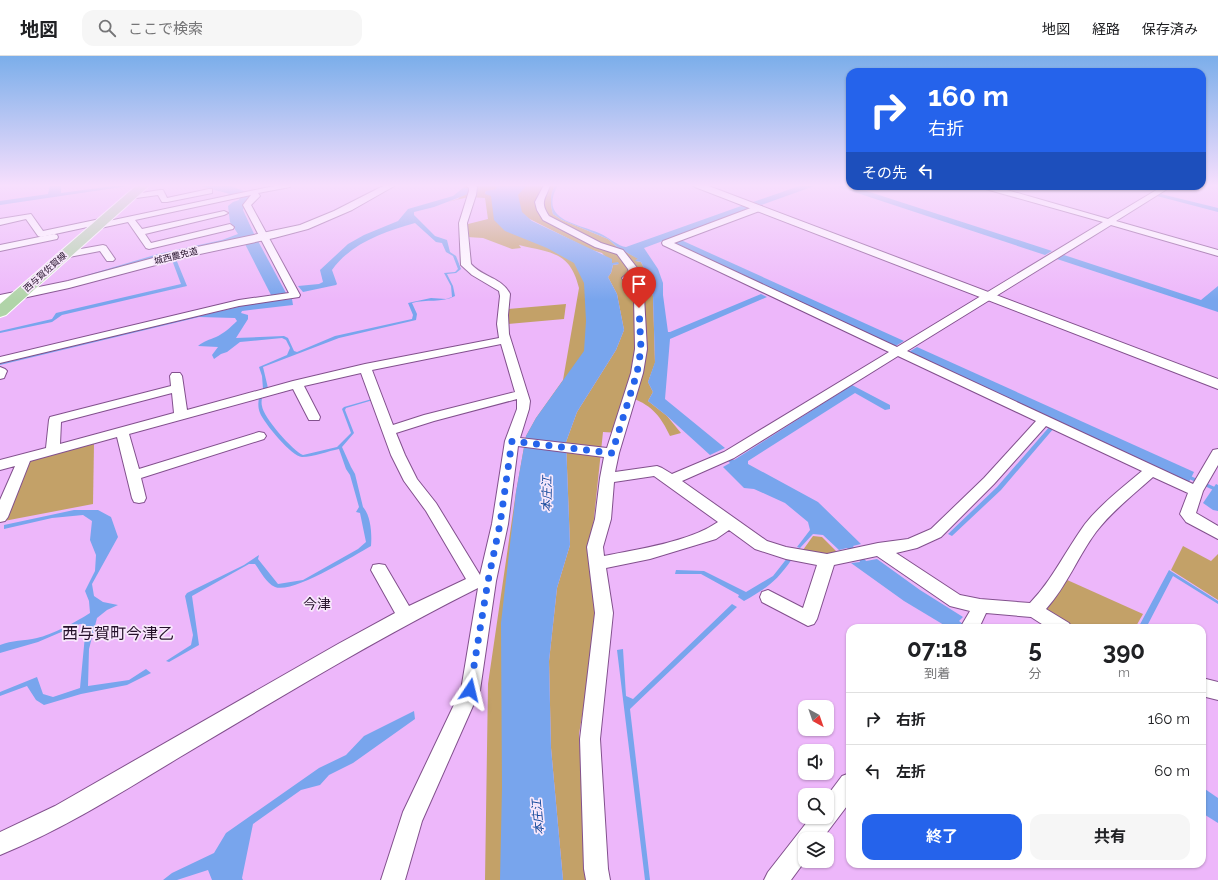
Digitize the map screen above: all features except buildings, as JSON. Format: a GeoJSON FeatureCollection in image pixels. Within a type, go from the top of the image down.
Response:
{"type":"FeatureCollection","features":[{"type":"Feature","properties":{"kind":"main road","name":"西与賀佐賀線"},"geometry":{"type":"LineString","coordinates":[[0,312],[99,223]]}},
{"type":"Feature","properties":{"kind":"street"},"geometry":{"type":"LineString","coordinates":[[33,223],[41,234],[43,234],[111,223]]}},
{"type":"Feature","properties":{"kind":"street"},"geometry":{"type":"LineString","coordinates":[[134,223],[149,246],[230,227]]}},
{"type":"Feature","properties":{"kind":"street"},"geometry":{"type":"LineString","coordinates":[[140,232],[178,223]]}},
{"type":"Feature","properties":{"kind":"street"},"geometry":{"type":"LineString","coordinates":[[0,360],[239,304],[295,295],[256,223]]}},
{"type":"Feature","properties":{"kind":"street","name":"城西農免道"},"geometry":{"type":"LineString","coordinates":[[0,299],[59,288],[187,253],[263,237],[310,223]]}},
{"type":"Feature","properties":{"kind":"street"},"geometry":{"type":"LineString","coordinates":[[393,880],[411,820],[470,690],[482,581],[500,524],[513,441],[524,401],[508,347],[504,340],[502,322],[505,294],[501,288],[476,275],[466,265],[463,223]]}},
{"type":"Feature","properties":{"kind":"street"},"geometry":{"type":"LineString","coordinates":[[554,223],[598,245],[620,252],[633,269],[634,273],[627,278],[639,297],[641,349],[637,373],[610,453],[603,519],[594,547],[604,612],[590,739],[596,869],[598,880]]}},
{"type":"Feature","properties":{"kind":"street"},"geometry":{"type":"LineString","coordinates":[[720,223],[666,244],[1151,471],[1199,486]]}},
{"type":"Feature","properties":{"kind":"street"},"geometry":{"type":"LineString","coordinates":[[800,223],[1218,384]]}},
{"type":"Feature","properties":{"kind":"street"},"geometry":{"type":"LineString","coordinates":[[670,480],[725,457],[1108,223]]}},
{"type":"Feature","properties":{"kind":"street"},"geometry":{"type":"LineString","coordinates":[[1115,223],[1218,253]]}},
{"type":"Feature","properties":{"kind":"street"},"geometry":{"type":"LineString","coordinates":[[0,248],[96,226]]}},
{"type":"Feature","properties":{"kind":"street"},"geometry":{"type":"LineString","coordinates":[[64,255],[102,248],[110,259]]}},
{"type":"Feature","properties":{"kind":"street"},"geometry":{"type":"LineString","coordinates":[[0,465],[24,460],[181,415],[297,384],[365,368],[504,340]]}},
{"type":"Feature","properties":{"kind":"street"},"geometry":{"type":"LineString","coordinates":[[365,368],[411,481],[431,506],[482,581]]}},
{"type":"Feature","properties":{"kind":"street"},"geometry":{"type":"LineString","coordinates":[[0,371],[0,375]]}},
{"type":"Feature","properties":{"kind":"street"},"geometry":{"type":"LineString","coordinates":[[53,451],[55,420],[177,382],[181,415]]}},
{"type":"Feature","properties":{"kind":"street"},"geometry":{"type":"LineString","coordinates":[[297,384],[314,417]]}},
{"type":"Feature","properties":{"kind":"street"},"geometry":{"type":"LineString","coordinates":[[390,432],[429,418],[522,394]]}},
{"type":"Feature","properties":{"kind":"street"},"geometry":{"type":"LineString","coordinates":[[607,478],[657,471],[761,545],[786,553],[827,560],[878,549],[911,544],[936,533],[989,481],[1044,421]]}},
{"type":"Feature","properties":{"kind":"street"},"geometry":{"type":"LineString","coordinates":[[122,432],[139,498]]}},
{"type":"Feature","properties":{"kind":"street"},"geometry":{"type":"LineString","coordinates":[[133,476],[259,436]]}},
{"type":"Feature","properties":{"kind":"street"},"geometry":{"type":"LineString","coordinates":[[513,441],[610,453]]}},
{"type":"Feature","properties":{"kind":"street"},"geometry":{"type":"LineString","coordinates":[[1218,453],[1199,486],[1188,514],[1191,518],[1218,533]]}},
{"type":"Feature","properties":{"kind":"street"},"geometry":{"type":"LineString","coordinates":[[0,517],[24,460]]}},
{"type":"Feature","properties":{"kind":"street"},"geometry":{"type":"LineString","coordinates":[[1034,610],[1046,598],[1066,564],[1092,527],[1108,509],[1151,471]]}},
{"type":"Feature","properties":{"kind":"street"},"geometry":{"type":"LineString","coordinates":[[597,564],[650,553],[710,535],[729,523]]}},
{"type":"Feature","properties":{"kind":"street"},"geometry":{"type":"LineString","coordinates":[[878,549],[956,601],[980,606],[1034,610],[1057,624]]}},
{"type":"Feature","properties":{"kind":"street"},"geometry":{"type":"LineString","coordinates":[[768,597],[808,619],[827,560]]}},
{"type":"Feature","properties":{"kind":"street"},"geometry":{"type":"LineString","coordinates":[[379,570],[406,616]]}},
{"type":"Feature","properties":{"kind":"street"},"geometry":{"type":"LineString","coordinates":[[0,844],[63,814],[344,650],[406,616],[482,581]]}},
{"type":"Feature","properties":{"kind":"street"},"geometry":{"type":"LineString","coordinates":[[972,624],[980,606]]}},
{"type":"Feature","properties":{"kind":"street"},"geometry":{"type":"LineString","coordinates":[[1206,688],[1218,691]]}},
{"type":"Feature","properties":{"kind":"street"},"geometry":{"type":"LineString","coordinates":[[834,805],[846,789]]}},
{"type":"Feature","properties":{"kind":"street"},"geometry":{"type":"LineString","coordinates":[[776,880],[798,852]]}},
{"type":"Feature","properties":{"kind":"shaded area"},"geometry":{"type":"Polygon","coordinates":[[[533,223],[572,254],[589,279],[588,359],[534,427],[515,880],[485,880],[488,684],[516,492],[526,436],[536,418],[563,380],[579,288],[570,267],[558,256],[550,252],[519,245],[521,248],[512,249],[483,238],[467,237],[468,224],[533,223]]]}},
{"type":"Feature","properties":{"kind":"shaded area"},"geometry":{"type":"Polygon","coordinates":[[[539,223],[570,223],[608,239],[617,247],[639,259],[636,261],[641,262],[646,272],[653,296],[655,363],[648,382],[653,392],[648,401],[667,416],[681,433],[670,436],[656,413],[646,405],[632,398],[620,433],[603,432],[591,547],[599,614],[579,734],[588,880],[563,880],[551,748],[549,661],[557,588],[570,545],[566,442],[577,412],[616,350],[624,330],[617,294],[608,277],[611,273],[613,265],[619,264],[611,263],[602,253],[589,249],[539,223]],[[631,273],[624,278],[637,297],[643,312],[643,291],[639,274],[631,273]]]}},
{"type":"Feature","properties":{"kind":"shaded area"},"geometry":{"type":"Polygon","coordinates":[[[566,304],[564,319],[507,324],[507,309],[566,304]]]}},
{"type":"Feature","properties":{"kind":"shaded area"},"geometry":{"type":"Polygon","coordinates":[[[94,444],[93,504],[4,521],[30,460],[94,444]]]}},
{"type":"Feature","properties":{"kind":"shaded area"},"geometry":{"type":"Polygon","coordinates":[[[813,536],[822,537],[837,552],[822,555],[803,550],[813,536]]]}},
{"type":"Feature","properties":{"kind":"shaded area"},"geometry":{"type":"Polygon","coordinates":[[[1183,546],[1211,561],[1218,554],[1218,600],[1171,570],[1183,546]]]}},
{"type":"Feature","properties":{"kind":"shaded area"},"geometry":{"type":"Polygon","coordinates":[[[1065,579],[1143,614],[1137,624],[1067,624],[1044,610],[1065,579]]]}},
{"type":"Feature","properties":{"kind":"water"},"geometry":{"type":"Polygon","coordinates":[[[231,223],[249,223],[255,236],[84,278],[84,276],[158,254],[222,240],[238,234],[231,223]]]}},
{"type":"Feature","properties":{"kind":"water"},"geometry":{"type":"Polygon","coordinates":[[[392,223],[414,223],[392,230],[369,240],[349,253],[332,270],[337,284],[336,285],[303,292],[298,286],[319,284],[323,282],[320,270],[348,244],[364,235],[392,223]]]}},
{"type":"Feature","properties":{"kind":"water"},"geometry":{"type":"Polygon","coordinates":[[[416,223],[422,223],[435,236],[447,240],[450,252],[456,256],[461,269],[456,273],[447,274],[453,286],[455,296],[450,298],[448,298],[452,297],[451,286],[444,273],[455,272],[458,269],[453,256],[446,252],[442,243],[436,242],[416,223]]]}},
{"type":"Feature","properties":{"kind":"water","name":"本庄江"},"geometry":{"type":"Polygon","coordinates":[[[497,223],[537,223],[612,259],[612,263],[618,262],[619,264],[613,265],[611,273],[608,277],[617,294],[624,330],[616,350],[577,412],[566,442],[570,545],[557,588],[549,661],[551,748],[563,880],[500,880],[502,788],[501,623],[516,492],[526,436],[536,418],[584,351],[586,321],[584,283],[574,263],[547,248],[505,231],[497,223]]]}},
{"type":"Feature","properties":{"kind":"water"},"geometry":{"type":"Polygon","coordinates":[[[570,223],[599,233],[623,247],[626,247],[692,223],[710,223],[644,248],[658,269],[663,283],[663,295],[668,332],[761,294],[767,297],[670,339],[665,399],[725,448],[710,455],[648,401],[653,392],[648,382],[655,362],[653,296],[646,272],[641,262],[636,261],[635,260],[638,259],[617,247],[608,239],[570,223]]]}},
{"type":"Feature","properties":{"kind":"water"},"geometry":{"type":"Polygon","coordinates":[[[949,223],[967,223],[1052,251],[1045,255],[949,223]]]}},
{"type":"Feature","properties":{"kind":"water"},"geometry":{"type":"Polygon","coordinates":[[[681,240],[904,341],[894,347],[675,245],[675,242],[681,240]]]}},
{"type":"Feature","properties":{"kind":"water"},"geometry":{"type":"Polygon","coordinates":[[[258,241],[286,293],[271,295],[245,244],[258,241]]]}},
{"type":"Feature","properties":{"kind":"water"},"geometry":{"type":"Polygon","coordinates":[[[1064,255],[1201,300],[1218,286],[1218,312],[1057,259],[1064,255]]]}},
{"type":"Feature","properties":{"kind":"water"},"geometry":{"type":"Polygon","coordinates":[[[176,259],[187,286],[62,315],[52,322],[0,333],[0,331],[52,319],[56,313],[181,284],[172,260],[176,259]]]}},
{"type":"Feature","properties":{"kind":"water"},"geometry":{"type":"Polygon","coordinates":[[[431,298],[445,299],[412,303],[417,314],[416,320],[339,338],[263,367],[268,388],[263,389],[262,376],[259,367],[287,355],[290,348],[286,340],[282,338],[240,342],[227,352],[214,359],[212,355],[218,347],[198,346],[230,328],[237,321],[235,318],[199,317],[0,365],[0,362],[251,304],[292,299],[293,305],[242,311],[241,313],[248,315],[248,319],[236,338],[284,336],[288,338],[294,351],[297,352],[335,336],[412,319],[413,315],[408,303],[431,298]]]}},
{"type":"Feature","properties":{"kind":"water"},"geometry":{"type":"Polygon","coordinates":[[[917,347],[1194,472],[1189,482],[1184,482],[907,353],[917,347]]]}},
{"type":"Feature","properties":{"kind":"water"},"geometry":{"type":"Polygon","coordinates":[[[852,385],[890,405],[890,409],[885,410],[855,393],[748,461],[748,464],[818,502],[861,544],[853,546],[855,549],[849,550],[847,548],[839,550],[823,535],[813,534],[800,548],[797,547],[810,530],[808,522],[785,503],[754,489],[744,488],[723,467],[730,463],[728,461],[732,459],[734,460],[852,385]]]}},
{"type":"Feature","properties":{"kind":"water"},"geometry":{"type":"Polygon","coordinates":[[[262,397],[262,406],[267,418],[286,441],[303,455],[337,447],[351,433],[342,409],[344,407],[372,399],[373,400],[346,408],[345,410],[354,433],[342,447],[355,474],[363,507],[368,515],[371,531],[371,546],[309,580],[284,588],[275,587],[272,585],[266,580],[255,564],[249,564],[192,596],[199,645],[169,662],[166,661],[191,645],[193,635],[185,596],[187,593],[244,565],[259,555],[258,559],[278,584],[303,580],[358,549],[366,542],[360,513],[356,512],[359,507],[350,475],[346,469],[339,449],[311,456],[297,456],[285,446],[263,418],[258,406],[259,398],[262,397]]]}},
{"type":"Feature","properties":{"kind":"water"},"geometry":{"type":"Polygon","coordinates":[[[1050,426],[1054,428],[1001,490],[952,536],[948,534],[997,487],[1050,426]]]}},
{"type":"Feature","properties":{"kind":"water"},"geometry":{"type":"Polygon","coordinates":[[[1216,484],[1218,485],[1218,511],[1213,510],[1203,503],[1216,484]]]}},
{"type":"Feature","properties":{"kind":"water"},"geometry":{"type":"Polygon","coordinates":[[[74,510],[98,510],[111,517],[118,537],[92,584],[94,596],[103,602],[118,605],[107,610],[97,618],[89,649],[88,686],[129,680],[146,669],[151,673],[127,685],[81,694],[44,705],[36,700],[27,686],[0,696],[0,692],[37,677],[43,694],[53,697],[80,688],[86,625],[80,624],[38,642],[0,653],[0,645],[50,634],[90,613],[89,601],[85,591],[95,571],[96,555],[90,540],[92,521],[83,515],[52,518],[4,529],[4,525],[74,510]]]}},
{"type":"Feature","properties":{"kind":"water"},"geometry":{"type":"Polygon","coordinates":[[[788,557],[792,559],[776,579],[766,588],[744,601],[738,597],[739,595],[701,574],[675,574],[676,570],[704,571],[746,592],[773,576],[788,557]]]}},
{"type":"Feature","properties":{"kind":"water"},"geometry":{"type":"Polygon","coordinates":[[[864,558],[866,561],[877,559],[920,590],[963,617],[959,621],[963,624],[942,624],[904,601],[851,563],[860,562],[859,559],[864,558]]]}},
{"type":"Feature","properties":{"kind":"water"},"geometry":{"type":"Polygon","coordinates":[[[1169,570],[1218,601],[1218,604],[1173,576],[1148,624],[1140,624],[1169,570]]]}},
{"type":"Feature","properties":{"kind":"water"},"geometry":{"type":"Polygon","coordinates":[[[732,604],[737,607],[630,709],[650,880],[645,880],[617,650],[623,649],[626,696],[633,699],[732,604]]]}},
{"type":"Feature","properties":{"kind":"water"},"geometry":{"type":"Polygon","coordinates":[[[414,711],[415,719],[353,763],[329,775],[320,785],[301,790],[253,824],[242,878],[243,880],[212,880],[208,870],[177,880],[163,880],[172,873],[214,853],[226,833],[319,768],[346,755],[364,736],[414,711]]]}},
{"type":"Feature","properties":{"kind":"water"},"geometry":{"type":"Polygon","coordinates":[[[1206,790],[1218,798],[1218,823],[1206,816],[1206,790]]]}},
{"type":"Feature","properties":{"kind":"waterway"},"geometry":{"type":"LineString","coordinates":[[1191,478],[1213,488]]}},
{"type":"Feature","properties":{"kind":"district","name":"今津"},"geometry":{"type":"Point","coordinates":[317,604]}},
{"type":"Feature","properties":{"kind":"district","name":"西与賀町今津乙"},"geometry":{"type":"Point","coordinates":[118,633]}},
{"type":"Feature","properties":{"kind":"route"},"geometry":{"type":"LineString","coordinates":[[470,690],[488,581],[500,524],[512,441],[612,453],[637,373],[641,349],[639,308]]}}]}
